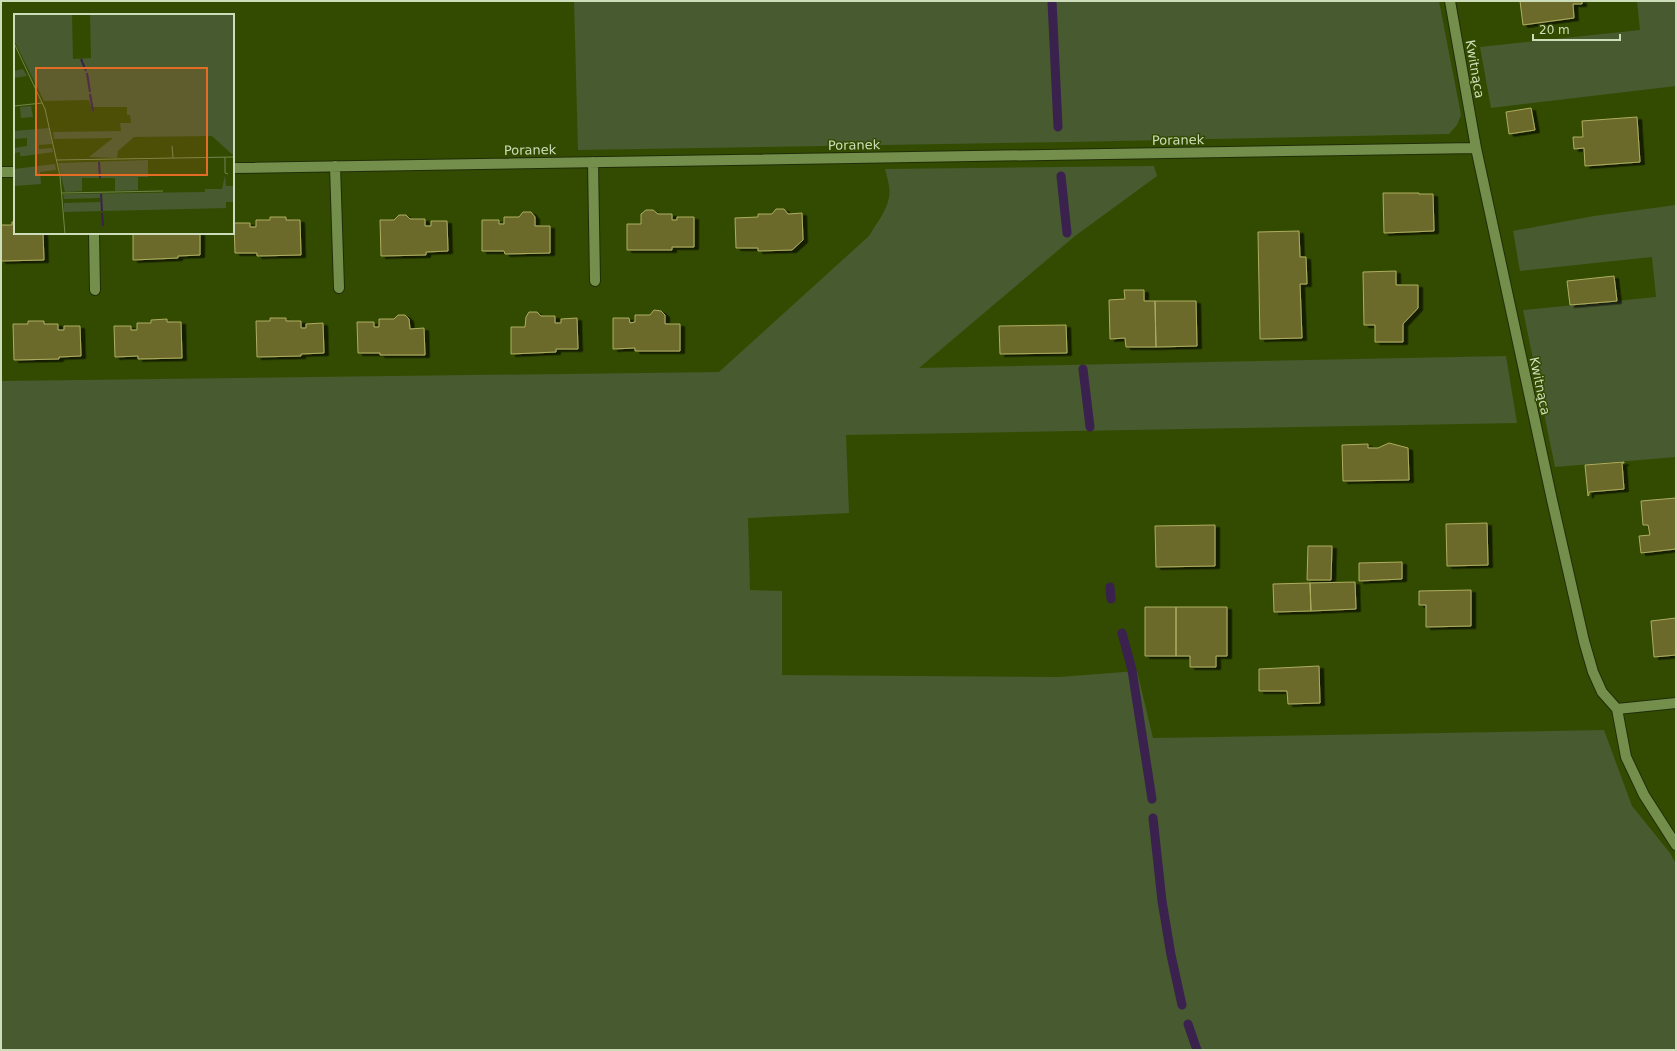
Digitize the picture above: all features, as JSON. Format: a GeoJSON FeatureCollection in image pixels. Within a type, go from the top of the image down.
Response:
{"type":"FeatureCollection","features":[{"type":"Feature","properties":{"kind":"street","name":"Kwitnąca"},"geometry":{"type":"LineString","coordinates":[[1450,1],[1476,148],[1550,492],[1587,654],[1602,692],[1617,709]]}},
{"type":"Feature","properties":{"kind":"street","name":"Poranek"},"geometry":{"type":"LineString","coordinates":[[234,168],[1476,148]]}},
{"type":"Feature","properties":{"kind":"street"},"geometry":{"type":"LineString","coordinates":[[593,162],[595,281]]}},
{"type":"Feature","properties":{"kind":"street"},"geometry":{"type":"LineString","coordinates":[[335,166],[339,288]]}},
{"type":"Feature","properties":{"kind":"street"},"geometry":{"type":"LineString","coordinates":[[1,172],[14,172]]}},
{"type":"Feature","properties":{"kind":"street"},"geometry":{"type":"LineString","coordinates":[[94,234],[95,290]]}},
{"type":"Feature","properties":{"kind":"street"},"geometry":{"type":"LineString","coordinates":[[1676,703],[1617,709],[1626,757],[1644,795],[1676,845]]}},
{"type":"Feature","properties":{"kind":"green space"},"geometry":{"type":"Polygon","coordinates":[[[574,1],[1439,1],[1461,115],[1457,125],[1449,134],[578,150],[574,1]]]}},
{"type":"Feature","properties":{"kind":"green space"},"geometry":{"type":"Polygon","coordinates":[[[1637,1],[1676,1],[1676,86],[1491,108],[1480,47],[1640,30],[1637,1]]]}},
{"type":"Feature","properties":{"kind":"green space"},"geometry":{"type":"Polygon","coordinates":[[[1154,166],[1157,176],[1075,236],[919,368],[1506,356],[1517,423],[846,435],[849,513],[748,518],[750,590],[782,591],[782,675],[1059,677],[1137,671],[1153,738],[1604,730],[1632,806],[1670,853],[1676,864],[1676,1050],[1,1050],[1,381],[719,372],[869,236],[884,212],[888,202],[890,190],[885,169],[1154,166]]]}},
{"type":"Feature","properties":{"kind":"green space"},"geometry":{"type":"Polygon","coordinates":[[[1676,205],[1676,457],[1555,467],[1523,310],[1656,297],[1652,257],[1520,271],[1513,231],[1594,216],[1676,205]]]}},
{"type":"Feature","properties":{"kind":"building"},"geometry":{"type":"Polygon","coordinates":[[[1520,1],[1582,1],[1582,4],[1573,4],[1574,18],[1523,25],[1520,1]]]}},
{"type":"Feature","properties":{"kind":"building"},"geometry":{"type":"Polygon","coordinates":[[[1531,108],[1535,130],[1509,134],[1506,112],[1531,108]]]}},
{"type":"Feature","properties":{"kind":"building"},"geometry":{"type":"Polygon","coordinates":[[[1637,117],[1640,162],[1585,166],[1584,148],[1574,149],[1573,137],[1583,137],[1582,121],[1637,117]]]}},
{"type":"Feature","properties":{"kind":"building"},"geometry":{"type":"Polygon","coordinates":[[[1383,193],[1433,194],[1434,231],[1384,233],[1383,193]]]}},
{"type":"Feature","properties":{"kind":"building"},"geometry":{"type":"Polygon","coordinates":[[[776,209],[784,209],[788,214],[802,213],[803,240],[792,250],[758,251],[758,248],[736,248],[735,218],[758,217],[758,214],[772,214],[776,209]]]}},
{"type":"Feature","properties":{"kind":"building"},"geometry":{"type":"Polygon","coordinates":[[[646,210],[653,210],[658,214],[672,214],[672,220],[677,220],[677,217],[694,217],[694,247],[672,247],[672,250],[627,250],[627,224],[641,224],[641,214],[646,210]]]}},
{"type":"Feature","properties":{"kind":"building"},"geometry":{"type":"Polygon","coordinates":[[[523,212],[531,212],[535,217],[535,226],[550,226],[550,253],[505,254],[504,251],[482,251],[482,220],[499,220],[499,224],[504,224],[504,217],[519,217],[523,212]]]}},
{"type":"Feature","properties":{"kind":"building"},"geometry":{"type":"Polygon","coordinates":[[[399,215],[406,215],[410,219],[425,219],[425,226],[431,226],[431,221],[447,221],[448,251],[426,252],[426,255],[381,256],[380,220],[394,220],[399,215]]]}},
{"type":"Feature","properties":{"kind":"building"},"geometry":{"type":"Polygon","coordinates":[[[270,217],[286,217],[286,220],[300,220],[301,255],[257,256],[257,253],[235,253],[234,223],[250,223],[250,227],[256,227],[256,220],[270,220],[270,217]]]}},
{"type":"Feature","properties":{"kind":"building"},"geometry":{"type":"Polygon","coordinates":[[[12,222],[14,222],[14,234],[43,234],[44,260],[1,261],[1,225],[12,225],[12,222]]]}},
{"type":"Feature","properties":{"kind":"building"},"geometry":{"type":"Polygon","coordinates":[[[1299,231],[1300,257],[1306,257],[1307,284],[1300,284],[1302,338],[1260,339],[1258,232],[1299,231]]]}},
{"type":"Feature","properties":{"kind":"building"},"geometry":{"type":"Polygon","coordinates":[[[133,234],[200,234],[200,255],[178,256],[178,258],[133,260],[133,234]]]}},
{"type":"Feature","properties":{"kind":"building"},"geometry":{"type":"Polygon","coordinates":[[[1396,271],[1396,285],[1418,285],[1418,308],[1403,324],[1403,342],[1375,342],[1375,325],[1364,325],[1363,272],[1396,271]]]}},
{"type":"Feature","properties":{"kind":"building"},"geometry":{"type":"Polygon","coordinates":[[[1614,276],[1617,301],[1570,305],[1567,281],[1614,276]]]}},
{"type":"Feature","properties":{"kind":"building"},"geometry":{"type":"Polygon","coordinates":[[[1124,290],[1144,290],[1144,301],[1155,301],[1156,347],[1126,347],[1125,338],[1110,339],[1109,300],[1125,299],[1124,290]]]}},
{"type":"Feature","properties":{"kind":"building"},"geometry":{"type":"Polygon","coordinates":[[[1155,301],[1196,301],[1197,346],[1156,347],[1155,301]]]}},
{"type":"Feature","properties":{"kind":"building"},"geometry":{"type":"Polygon","coordinates":[[[654,310],[661,311],[665,315],[665,324],[680,324],[680,351],[635,351],[635,348],[613,349],[613,318],[629,318],[630,323],[635,322],[635,315],[650,315],[654,310]]]}},
{"type":"Feature","properties":{"kind":"building"},"geometry":{"type":"Polygon","coordinates":[[[529,312],[537,312],[541,316],[555,316],[555,323],[561,323],[561,319],[577,318],[578,349],[556,349],[556,352],[511,354],[511,327],[525,327],[526,317],[529,312]]]}},
{"type":"Feature","properties":{"kind":"building"},"geometry":{"type":"Polygon","coordinates":[[[398,315],[405,315],[409,319],[410,329],[424,328],[425,355],[380,355],[380,353],[358,353],[357,322],[374,322],[374,327],[379,327],[379,319],[394,319],[398,315]]]}},
{"type":"Feature","properties":{"kind":"building"},"geometry":{"type":"Polygon","coordinates":[[[270,318],[286,318],[286,321],[301,321],[301,328],[306,328],[306,324],[323,323],[324,353],[301,354],[301,356],[257,357],[256,321],[270,321],[270,318]]]}},
{"type":"Feature","properties":{"kind":"building"},"geometry":{"type":"Polygon","coordinates":[[[167,319],[167,322],[181,322],[182,358],[138,359],[138,356],[115,357],[114,326],[131,326],[131,330],[137,330],[137,323],[151,323],[151,320],[167,319]]]}},
{"type":"Feature","properties":{"kind":"building"},"geometry":{"type":"Polygon","coordinates":[[[28,321],[44,321],[44,324],[58,324],[58,330],[64,330],[64,326],[80,326],[81,356],[59,357],[59,359],[14,360],[13,324],[28,324],[28,321]]]}},
{"type":"Feature","properties":{"kind":"building"},"geometry":{"type":"Polygon","coordinates":[[[1066,325],[1067,353],[1000,354],[999,326],[1066,325]]]}},
{"type":"Feature","properties":{"kind":"building"},"geometry":{"type":"Polygon","coordinates":[[[1389,443],[1408,448],[1409,480],[1343,481],[1342,445],[1368,444],[1368,448],[1378,448],[1389,443]]]}},
{"type":"Feature","properties":{"kind":"building"},"geometry":{"type":"Polygon","coordinates":[[[1624,462],[1622,463],[1624,489],[1589,492],[1588,496],[1585,465],[1624,462]]]}},
{"type":"Feature","properties":{"kind":"building"},"geometry":{"type":"Polygon","coordinates":[[[1676,498],[1676,549],[1641,553],[1639,536],[1650,535],[1648,525],[1643,525],[1641,501],[1676,498]]]}},
{"type":"Feature","properties":{"kind":"building"},"geometry":{"type":"Polygon","coordinates":[[[1487,523],[1488,565],[1447,566],[1446,524],[1487,523]]]}},
{"type":"Feature","properties":{"kind":"building"},"geometry":{"type":"Polygon","coordinates":[[[1215,525],[1215,566],[1156,567],[1155,526],[1215,525]]]}},
{"type":"Feature","properties":{"kind":"building"},"geometry":{"type":"Polygon","coordinates":[[[1308,546],[1332,546],[1331,580],[1307,580],[1308,546]]]}},
{"type":"Feature","properties":{"kind":"building"},"geometry":{"type":"Polygon","coordinates":[[[1402,562],[1402,579],[1359,581],[1359,563],[1402,562]]]}},
{"type":"Feature","properties":{"kind":"building"},"geometry":{"type":"Polygon","coordinates":[[[1355,582],[1356,609],[1311,611],[1310,583],[1355,582]]]}},
{"type":"Feature","properties":{"kind":"building"},"geometry":{"type":"Polygon","coordinates":[[[1310,583],[1311,611],[1274,612],[1273,584],[1310,583]]]}},
{"type":"Feature","properties":{"kind":"building"},"geometry":{"type":"Polygon","coordinates":[[[1471,590],[1471,626],[1426,627],[1426,605],[1419,605],[1419,591],[1471,590]]]}},
{"type":"Feature","properties":{"kind":"building"},"geometry":{"type":"Polygon","coordinates":[[[1145,607],[1176,607],[1176,656],[1145,656],[1145,607]]]}},
{"type":"Feature","properties":{"kind":"building"},"geometry":{"type":"Polygon","coordinates":[[[1176,607],[1227,607],[1227,656],[1216,656],[1216,667],[1190,667],[1190,656],[1176,656],[1176,607]]]}},
{"type":"Feature","properties":{"kind":"building"},"geometry":{"type":"Polygon","coordinates":[[[1676,618],[1676,655],[1654,657],[1651,621],[1676,618]]]}},
{"type":"Feature","properties":{"kind":"building"},"geometry":{"type":"Polygon","coordinates":[[[1319,666],[1320,703],[1288,704],[1287,691],[1259,691],[1259,669],[1319,666]]]}},
{"type":"Feature","properties":{"kind":"waterway"},"geometry":{"type":"LineString","coordinates":[[1052,1],[1058,127]]}},
{"type":"Feature","properties":{"kind":"waterway"},"geometry":{"type":"LineString","coordinates":[[1061,176],[1067,233]]}},
{"type":"Feature","properties":{"kind":"waterway"},"geometry":{"type":"LineString","coordinates":[[1083,369],[1090,427]]}},
{"type":"Feature","properties":{"kind":"waterway"},"geometry":{"type":"LineString","coordinates":[[1110,587],[1111,599]]}},
{"type":"Feature","properties":{"kind":"waterway"},"geometry":{"type":"LineString","coordinates":[[1122,633],[1132,670],[1152,799]]}},
{"type":"Feature","properties":{"kind":"waterway"},"geometry":{"type":"LineString","coordinates":[[1153,818],[1162,901],[1171,955],[1182,1005]]}},
{"type":"Feature","properties":{"kind":"waterway"},"geometry":{"type":"LineString","coordinates":[[1188,1024],[1197,1050]]}}]}
